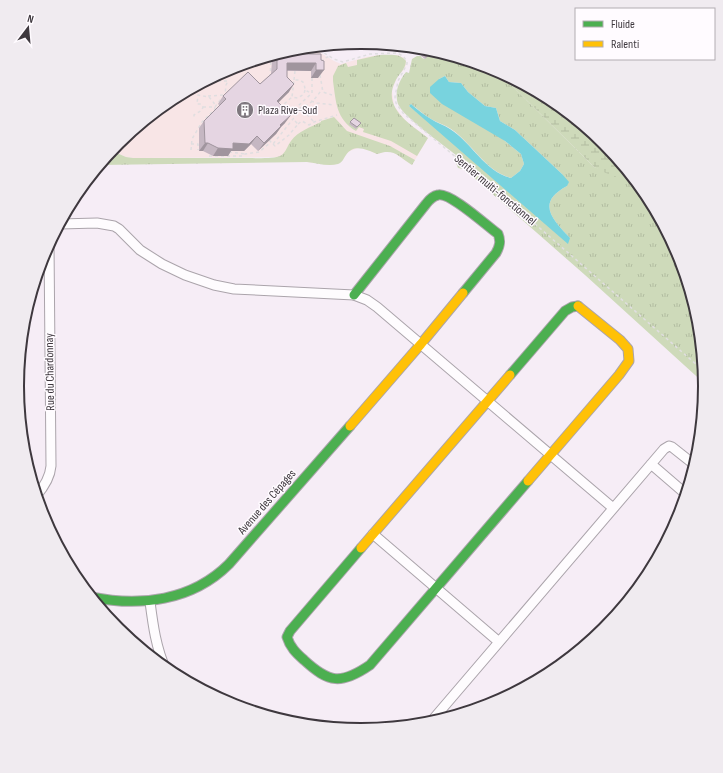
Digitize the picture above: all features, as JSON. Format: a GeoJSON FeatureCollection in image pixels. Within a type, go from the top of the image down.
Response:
{"type":"FeatureCollection","features":[{"type":"Feature","properties":{"kind":"street","name":"Avenue des Cépages"},"geometry":{"type":"LineString","coordinates":[[99,598],[123,602],[150,602],[176,597],[202,585],[217,575],[241,550],[421,344],[496,253],[501,246],[501,240],[498,234],[452,198],[445,194],[439,194],[433,197],[354,295]]}},
{"type":"Feature","properties":{"kind":"street"},"geometry":{"type":"LineString","coordinates":[[66,224],[97,224],[114,226],[140,250],[162,264],[186,275],[214,285],[234,289],[354,295],[368,300],[613,508]]}},
{"type":"Feature","properties":{"kind":"street","name":"Rue du Chardonnay"},"geometry":{"type":"LineString","coordinates":[[41,490],[48,480],[51,466],[49,259]]}},
{"type":"Feature","properties":{"kind":"street"},"geometry":{"type":"LineString","coordinates":[[578,306],[614,335],[628,349],[629,361],[550,455],[437,588],[364,670],[345,678],[339,679],[326,677],[315,670],[288,644],[286,637],[295,624],[487,400],[565,311],[572,307],[578,306]]}},
{"type":"Feature","properties":{"kind":"street"},"geometry":{"type":"LineString","coordinates":[[436,715],[664,449],[669,446],[675,448],[690,461]]}},
{"type":"Feature","properties":{"kind":"street"},"geometry":{"type":"LineString","coordinates":[[651,464],[682,491]]}},
{"type":"Feature","properties":{"kind":"street"},"geometry":{"type":"LineString","coordinates":[[373,534],[499,642]]}},
{"type":"Feature","properties":{"kind":"street"},"geometry":{"type":"LineString","coordinates":[[150,602],[161,657]]}},
{"type":"Feature","properties":{"kind":"path","name":"Sentier multi-fonctionnel"},"geometry":{"type":"LineString","coordinates":[[322,52],[343,62],[370,54],[397,53],[403,56],[408,64],[398,81],[395,97],[396,103],[403,114],[519,210],[698,366]]}},
{"type":"Feature","properties":{"kind":"path"},"geometry":{"type":"LineString","coordinates":[[312,53],[317,56]]}},
{"type":"Feature","properties":{"kind":"path"},"geometry":{"type":"LineString","coordinates":[[305,60],[306,54]]}},
{"type":"Feature","properties":{"kind":"path"},"geometry":{"type":"LineString","coordinates":[[319,65],[323,59],[330,56]]}},
{"type":"Feature","properties":{"kind":"path"},"geometry":{"type":"LineString","coordinates":[[270,78],[272,62]]}},
{"type":"Feature","properties":{"kind":"path"},"geometry":{"type":"LineString","coordinates":[[277,104],[279,106],[283,105],[292,97],[295,71]]}},
{"type":"Feature","properties":{"kind":"path"},"geometry":{"type":"LineString","coordinates":[[319,71],[322,89],[324,92],[332,95]]}},
{"type":"Feature","properties":{"kind":"path"},"geometry":{"type":"LineString","coordinates":[[273,144],[293,120],[300,108],[298,106],[312,93],[312,78]]}},
{"type":"Feature","properties":{"kind":"path"},"geometry":{"type":"LineString","coordinates":[[191,150],[192,139],[202,122],[210,116],[214,110],[214,107],[225,96],[228,80],[220,80]]}},
{"type":"Feature","properties":{"kind":"path"},"geometry":{"type":"LineString","coordinates":[[292,97],[298,98],[304,94],[305,90],[304,83],[302,81],[294,80]]}},
{"type":"Feature","properties":{"kind":"path"},"geometry":{"type":"LineString","coordinates":[[300,108],[304,108],[311,101],[316,99],[322,89]]}},
{"type":"Feature","properties":{"kind":"path"},"geometry":{"type":"LineString","coordinates":[[305,90],[312,93]]}},
{"type":"Feature","properties":{"kind":"path"},"geometry":{"type":"LineString","coordinates":[[214,107],[203,107],[201,104],[198,104],[198,95],[225,96]]}},
{"type":"Feature","properties":{"kind":"path"},"geometry":{"type":"LineString","coordinates":[[206,96],[212,99],[214,107]]}},
{"type":"Feature","properties":{"kind":"path"},"geometry":{"type":"LineString","coordinates":[[311,101],[334,105]]}},
{"type":"Feature","properties":{"kind":"path"},"geometry":{"type":"LineString","coordinates":[[194,119],[194,115],[197,115],[203,107]]}},
{"type":"Feature","properties":{"kind":"path"},"geometry":{"type":"LineString","coordinates":[[300,108],[314,122]]}},
{"type":"Feature","properties":{"kind":"path"},"geometry":{"type":"LineString","coordinates":[[209,156],[243,156],[245,154],[259,152],[270,141],[275,146],[285,139],[302,121],[309,125],[337,115]]}},
{"type":"Feature","properties":{"kind":"path"},"geometry":{"type":"LineString","coordinates":[[199,119],[202,122]]}},
{"type":"Feature","properties":{"kind":"path"},"geometry":{"type":"LineString","coordinates":[[293,120],[298,124]]}},
{"type":"Feature","properties":{"kind":"path"},"geometry":{"type":"LineString","coordinates":[[281,135],[285,139]]}},
{"type":"Feature","properties":{"kind":"path"},"geometry":{"type":"LineString","coordinates":[[187,138],[192,139]]}},
{"type":"Feature","properties":{"kind":"path"},"geometry":{"type":"LineString","coordinates":[[191,144],[198,144],[198,150]]}},
{"type":"Feature","properties":{"kind":"path"},"geometry":{"type":"LineString","coordinates":[[228,152],[245,154]]}},
{"type":"Feature","properties":{"kind":"shaded area"},"geometry":{"type":"Polygon","coordinates":[[[319,52],[341,64],[379,55],[398,55],[404,58],[406,65],[403,71],[398,75],[392,90],[394,106],[406,121],[428,138],[412,165],[393,152],[387,151],[377,154],[363,148],[350,151],[346,154],[343,160],[332,165],[293,162],[275,157],[126,157],[118,154],[156,119],[193,94],[232,75],[253,67],[296,55],[319,52]]]}},
{"type":"Feature","properties":{"kind":"green space"},"geometry":{"type":"Polygon","coordinates":[[[379,55],[397,56],[404,58],[406,61],[395,82],[392,91],[392,100],[400,115],[428,138],[417,156],[391,141],[363,132],[364,129],[359,127],[356,131],[344,121],[338,109],[333,76],[338,66],[346,63],[348,67],[357,65],[357,60],[379,55]]]}},
{"type":"Feature","properties":{"kind":"green space"},"geometry":{"type":"Polygon","coordinates":[[[427,55],[470,67],[509,83],[594,167],[627,178],[654,218],[673,257],[681,278],[693,321],[699,378],[585,275],[472,176],[463,169],[458,168],[454,158],[456,155],[401,110],[397,100],[399,83],[406,72],[409,73],[412,59],[417,56],[421,56],[425,59],[427,55]],[[445,76],[439,79],[505,141],[521,154],[524,164],[520,171],[511,178],[502,174],[486,163],[459,135],[451,129],[428,117],[411,104],[409,106],[570,238],[553,218],[549,205],[557,192],[567,186],[562,174],[515,130],[500,121],[496,108],[485,106],[468,92],[461,83],[449,82],[445,76]]]}},
{"type":"Feature","properties":{"kind":"green space"},"geometry":{"type":"Polygon","coordinates":[[[509,83],[530,94],[567,119],[600,148],[628,180],[612,176],[594,167],[509,83]]]}},
{"type":"Feature","properties":{"kind":"green space"},"geometry":{"type":"Polygon","coordinates":[[[334,117],[347,131],[390,146],[415,160],[412,165],[392,152],[377,154],[365,149],[357,148],[349,151],[340,163],[334,165],[307,162],[107,165],[118,154],[133,158],[273,158],[284,153],[291,141],[297,135],[321,121],[334,117]]]}},
{"type":"Feature","properties":{"kind":"water"},"geometry":{"type":"Polygon","coordinates":[[[445,76],[449,82],[461,83],[468,92],[485,106],[496,108],[500,121],[515,130],[569,182],[567,186],[557,192],[549,205],[553,218],[570,238],[568,244],[409,106],[411,104],[428,117],[450,129],[458,135],[486,164],[502,175],[511,178],[520,171],[524,164],[521,154],[505,141],[442,104],[430,93],[430,87],[445,76]]]}},
{"type":"Feature","properties":{"kind":"building","name":"Plaza Rive-Sud"},"geometry":{"type":"Polygon","coordinates":[[[321,54],[321,60],[324,61],[324,70],[316,70],[316,63],[287,63],[287,77],[294,84],[277,101],[291,115],[264,143],[257,136],[249,144],[233,143],[233,149],[218,148],[205,143],[204,121],[226,99],[223,96],[248,72],[260,84],[277,69],[277,60],[296,55],[321,54]]]}},
{"type":"Feature","properties":{"kind":"building"},"geometry":{"type":"Polygon","coordinates":[[[354,118],[361,123],[357,127],[350,122],[354,118]]]}},
{"type":"Feature","properties":{"kind":"traffic: fast"},"geometry":{"type":"LineString","coordinates":[[354,295],[427,203],[433,197],[438,195],[444,195],[459,204],[498,234],[500,239],[500,244],[496,253],[463,293]]}},
{"type":"Feature","properties":{"kind":"traffic: fast"},"geometry":{"type":"LineString","coordinates":[[510,375],[565,311],[572,307],[578,306]]}},
{"type":"Feature","properties":{"kind":"traffic: fast"},"geometry":{"type":"LineString","coordinates":[[99,598],[146,601],[164,598],[199,586],[214,576],[229,564],[350,426]]}},
{"type":"Feature","properties":{"kind":"traffic: fast"},"geometry":{"type":"LineString","coordinates":[[361,548],[290,631],[287,637],[294,650],[313,668],[328,677],[336,679],[351,676],[370,665],[528,481]]}},
{"type":"Feature","properties":{"kind":"traffic: slow"},"geometry":{"type":"LineString","coordinates":[[350,426],[463,293]]}},
{"type":"Feature","properties":{"kind":"traffic: slow"},"geometry":{"type":"LineString","coordinates":[[528,481],[619,375],[629,361],[628,349],[620,340],[578,306]]}},
{"type":"Feature","properties":{"kind":"traffic: slow"},"geometry":{"type":"LineString","coordinates":[[361,548],[510,375]]}},
{"type":"Feature","properties":{"kind":"place","name":"Plaza Rive-Sud"},"geometry":{"type":"Point","coordinates":[245,110]}}]}
